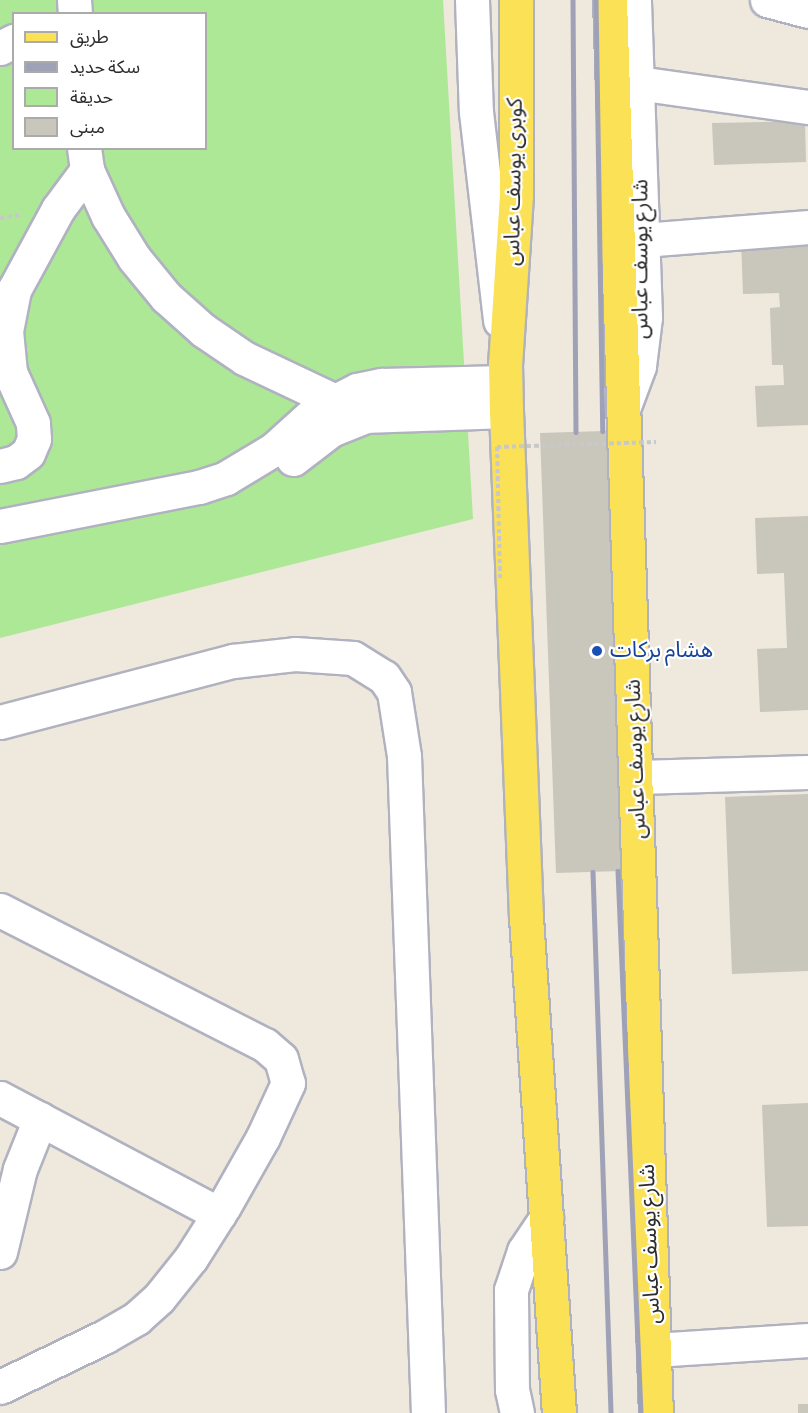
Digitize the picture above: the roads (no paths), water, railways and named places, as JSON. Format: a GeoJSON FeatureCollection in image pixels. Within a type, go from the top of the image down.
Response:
{"type":"FeatureCollection","features":[{"type":"Feature","properties":{"kind":"main road","name":"كوبرى يوسف عباس"},"geometry":{"type":"LineString","coordinates":[[505,386],[516,195],[516,0]]}},
{"type":"Feature","properties":{"kind":"main road"},"geometry":{"type":"LineString","coordinates":[[610,0],[621,413]]}},
{"type":"Feature","properties":{"kind":"main road"},"geometry":{"type":"LineString","coordinates":[[505,386],[525,894],[559,1413]]}},
{"type":"Feature","properties":{"kind":"main road","name":"شارع يوسف عباس"},"geometry":{"type":"LineString","coordinates":[[621,413],[638,777],[656,1413]]}},
{"type":"Feature","properties":{"kind":"street"},"geometry":{"type":"LineString","coordinates":[[472,0],[476,112],[505,386]]}},
{"type":"Feature","properties":{"kind":"street","name":"شارع يوسف عباس"},"geometry":{"type":"LineString","coordinates":[[621,413],[643,342],[643,240],[634,0]]}},
{"type":"Feature","properties":{"kind":"street"},"geometry":{"type":"LineString","coordinates":[[767,0],[808,10]]}},
{"type":"Feature","properties":{"kind":"street"},"geometry":{"type":"LineString","coordinates":[[638,83],[808,107]]}},
{"type":"Feature","properties":{"kind":"street"},"geometry":{"type":"LineString","coordinates":[[86,159],[108,216],[134,258],[166,297],[203,330],[244,358],[365,417]]}},
{"type":"Feature","properties":{"kind":"street"},"geometry":{"type":"LineString","coordinates":[[0,466],[16,462],[28,453],[34,439],[33,423],[10,372],[6,331],[14,290],[86,159]]}},
{"type":"Feature","properties":{"kind":"street"},"geometry":{"type":"LineString","coordinates":[[643,240],[808,227]]}},
{"type":"Feature","properties":{"kind":"street"},"geometry":{"type":"LineString","coordinates":[[0,526],[199,487],[226,478],[251,465],[334,400],[381,385],[505,386]]}},
{"type":"Feature","properties":{"kind":"street"},"geometry":{"type":"LineString","coordinates":[[0,546],[235,498],[263,484],[331,430],[365,417],[505,386]]}},
{"type":"Feature","properties":{"kind":"street"},"geometry":{"type":"LineString","coordinates":[[0,723],[221,663],[295,654],[353,658],[384,677],[394,692],[404,756],[428,1413]]}},
{"type":"Feature","properties":{"kind":"street"},"geometry":{"type":"LineString","coordinates":[[638,777],[808,772]]}},
{"type":"Feature","properties":{"kind":"street"},"geometry":{"type":"LineString","coordinates":[[0,910],[265,1045],[281,1059],[288,1083],[283,1099],[219,1214],[191,1258],[137,1318],[0,1387]]}},
{"type":"Feature","properties":{"kind":"street"},"geometry":{"type":"LineString","coordinates":[[0,1098],[219,1214]]}},
{"type":"Feature","properties":{"kind":"street"},"geometry":{"type":"LineString","coordinates":[[0,1252],[20,1169],[40,1119]]}},
{"type":"Feature","properties":{"kind":"street"},"geometry":{"type":"LineString","coordinates":[[517,1413],[512,1390],[511,1290],[524,1251],[546,1218]]}},
{"type":"Feature","properties":{"kind":"street"},"geometry":{"type":"LineString","coordinates":[[655,1350],[808,1340]]}},
{"type":"Feature","properties":{"kind":"railway"},"geometry":{"type":"LineString","coordinates":[[573,0],[576,432]]}},
{"type":"Feature","properties":{"kind":"railway"},"geometry":{"type":"LineString","coordinates":[[596,0],[603,431]]}},
{"type":"Feature","properties":{"kind":"railway"},"geometry":{"type":"LineString","coordinates":[[618,871],[641,1413]]}},
{"type":"Feature","properties":{"kind":"railway"},"geometry":{"type":"LineString","coordinates":[[593,872],[611,1413]]}},
{"type":"Feature","properties":{"kind":"place","name":"هشام بركات"},"geometry":{"type":"Point","coordinates":[597,651]}}]}
